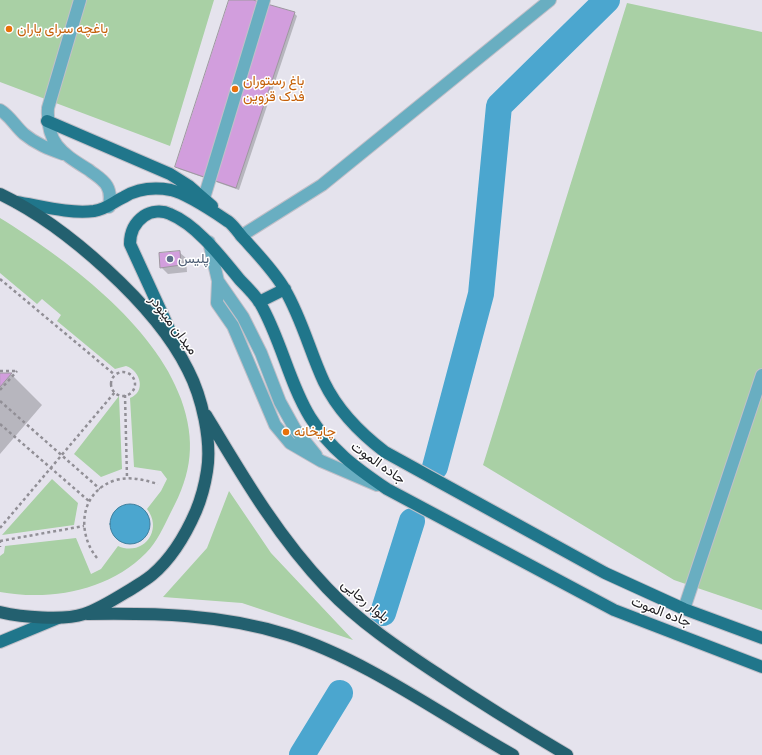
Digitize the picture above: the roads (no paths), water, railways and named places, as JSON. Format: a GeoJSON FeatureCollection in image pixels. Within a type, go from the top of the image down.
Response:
{"type":"FeatureCollection","features":[{"type":"Feature","properties":{"kind":"highway","name":"میدان مینودر"},"geometry":{"type":"LineString","coordinates":[[0,194],[16,202],[62,233],[105,268],[154,319],[188,369],[203,410],[207,441],[208,470],[200,501],[189,528],[171,554],[152,575],[121,595],[84,614],[61,617],[27,617],[0,612]]}},
{"type":"Feature","properties":{"kind":"highway","name":"بلوار رجایی"},"geometry":{"type":"LineString","coordinates":[[203,410],[256,497],[291,546],[327,588],[368,624],[404,652],[506,719],[567,755]]}},
{"type":"Feature","properties":{"kind":"highway"},"geometry":{"type":"LineString","coordinates":[[84,614],[155,613],[198,616],[242,623],[289,635],[333,654],[384,679],[513,755]]}},
{"type":"Feature","properties":{"kind":"main road"},"geometry":{"type":"LineString","coordinates":[[47,121],[170,174],[204,198],[230,223]]}},
{"type":"Feature","properties":{"kind":"main road","name":"جاده الموت"},"geometry":{"type":"LineString","coordinates":[[16,202],[82,212],[109,207],[123,197],[137,191],[154,187],[173,191],[191,199],[230,223],[285,289],[305,332],[324,382],[345,416],[366,438],[385,452],[605,572],[684,609],[762,638]]}},
{"type":"Feature","properties":{"kind":"main road","name":"جاده الموت"},"geometry":{"type":"LineString","coordinates":[[188,369],[130,244],[130,236],[133,228],[139,220],[146,215],[164,212],[177,218],[209,242],[259,302],[279,342],[310,416],[330,444],[351,465],[387,489],[614,610],[762,667]]}},
{"type":"Feature","properties":{"kind":"main road"},"geometry":{"type":"LineString","coordinates":[[259,302],[285,289]]}},
{"type":"Feature","properties":{"kind":"main road"},"geometry":{"type":"LineString","coordinates":[[0,642],[61,617]]}},
{"type":"Feature","properties":{"kind":"street"},"geometry":{"type":"LineString","coordinates":[[63,154],[50,135],[47,121],[48,108],[80,0]]}},
{"type":"Feature","properties":{"kind":"street"},"geometry":{"type":"LineString","coordinates":[[204,198],[264,0]]}},
{"type":"Feature","properties":{"kind":"street"},"geometry":{"type":"LineString","coordinates":[[241,236],[322,185],[550,0]]}},
{"type":"Feature","properties":{"kind":"street"},"geometry":{"type":"LineString","coordinates":[[0,110],[6,113],[24,134],[43,147],[63,154],[100,178],[108,186],[110,197],[109,207]]}},
{"type":"Feature","properties":{"kind":"street"},"geometry":{"type":"LineString","coordinates":[[209,242],[218,282],[217,303],[233,326],[275,425],[290,443],[321,461],[387,489]]}},
{"type":"Feature","properties":{"kind":"street"},"geometry":{"type":"LineString","coordinates":[[684,609],[762,374]]}},
{"type":"Feature","properties":{"kind":"water"},"geometry":{"type":"Polygon","coordinates":[[[130,504],[138,506],[144,510],[148,516],[150,524],[148,532],[144,538],[138,542],[130,544],[122,542],[116,538],[112,532],[110,524],[112,516],[116,510],[122,506],[130,504]]]}},
{"type":"Feature","properties":{"kind":"waterway"},"geometry":{"type":"LineString","coordinates":[[435,467],[481,294],[499,106],[607,0]]}},
{"type":"Feature","properties":{"kind":"waterway"},"geometry":{"type":"LineString","coordinates":[[383,613],[412,521]]}},
{"type":"Feature","properties":{"kind":"waterway"},"geometry":{"type":"LineString","coordinates":[[302,755],[340,693]]}},
{"type":"Feature","properties":{"kind":"place","name":"باغچه سرای یاران"},"geometry":{"type":"Point","coordinates":[9,29]}},
{"type":"Feature","properties":{"kind":"place","name":"باغ رستوران فدک قزوین"},"geometry":{"type":"Point","coordinates":[235,89]}},
{"type":"Feature","properties":{"kind":"place","name":"پلیس"},"geometry":{"type":"Point","coordinates":[170,259]}},
{"type":"Feature","properties":{"kind":"place","name":"چایخانه"},"geometry":{"type":"Point","coordinates":[286,432]}}]}
